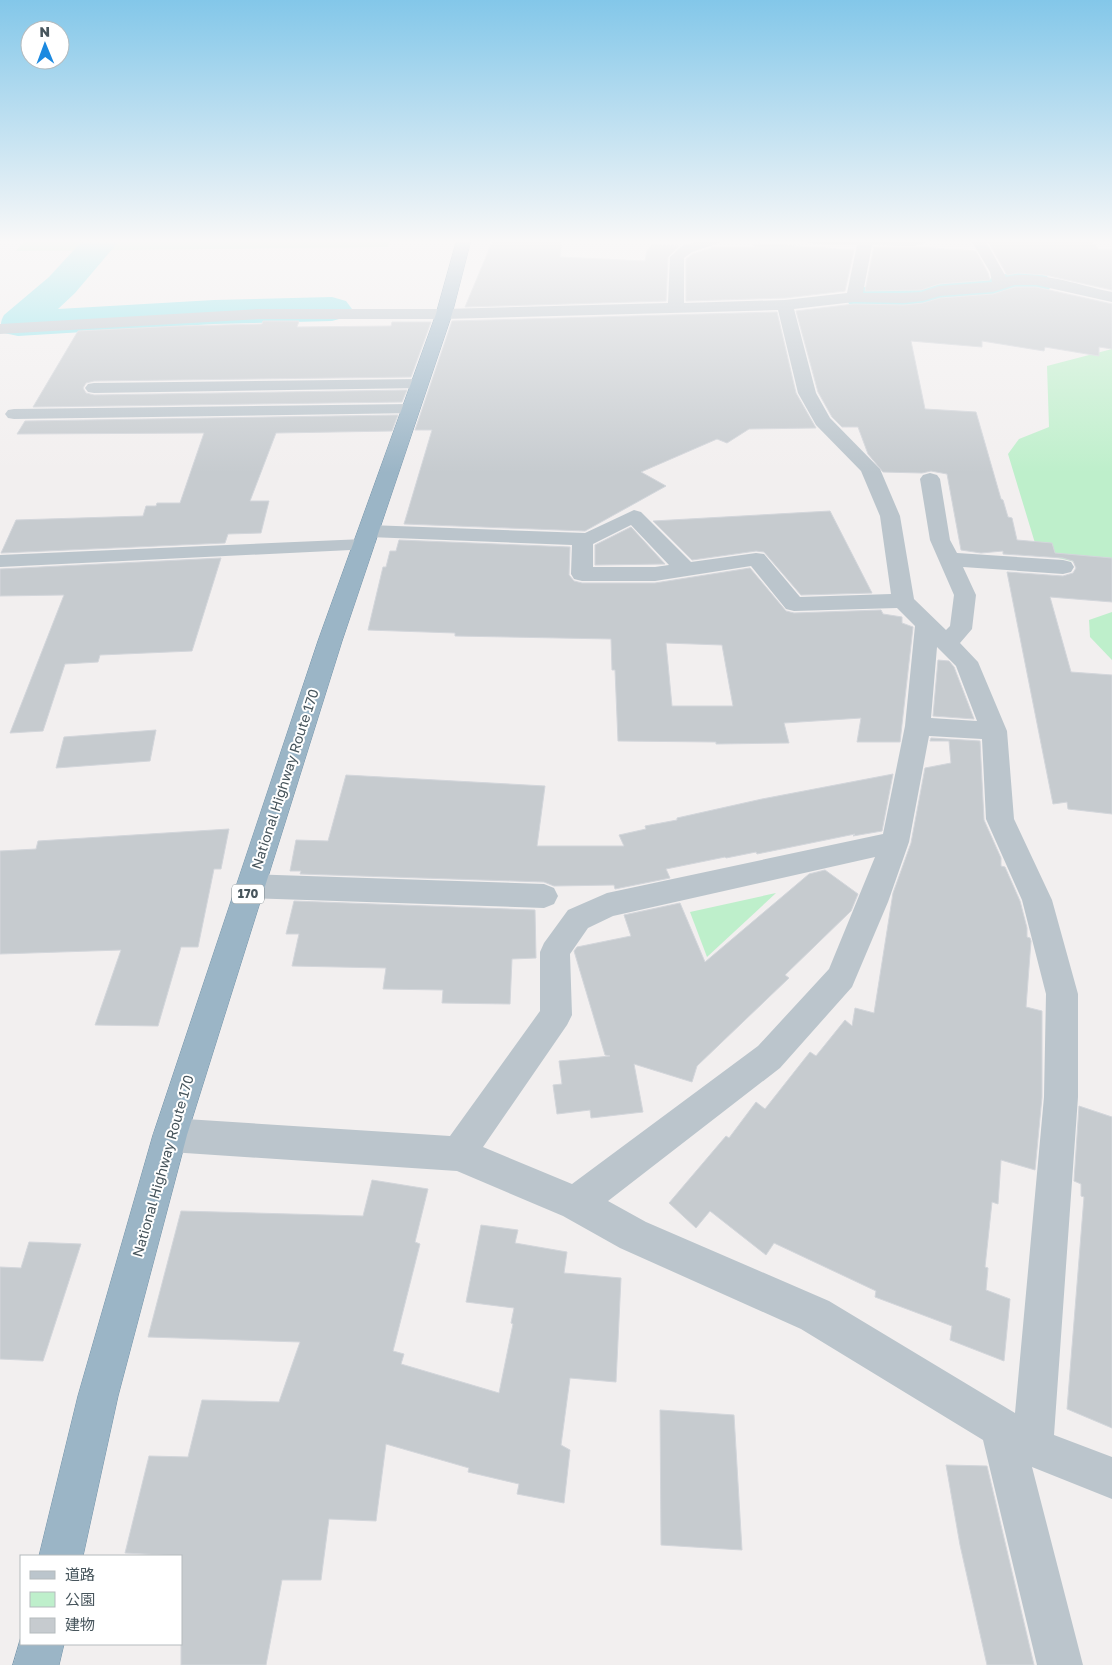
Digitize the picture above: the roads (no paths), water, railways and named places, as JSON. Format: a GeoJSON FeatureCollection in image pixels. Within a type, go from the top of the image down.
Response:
{"type":"FeatureCollection","features":[{"type":"Feature","properties":{"kind":"highway","name":"National Highway Route 170"},"geometry":{"type":"LineString","coordinates":[[61,1555],[98,1396],[170,1135],[330,641],[443,318]]}},
{"type":"Feature","properties":{"kind":"highway"},"geometry":{"type":"LineString","coordinates":[[36,1665],[41,1645]]}},
{"type":"Feature","properties":{"kind":"street"},"geometry":{"type":"LineString","coordinates":[[0,329],[195,318]]}},
{"type":"Feature","properties":{"kind":"street"},"geometry":{"type":"LineString","coordinates":[[788,318],[807,393],[822,421],[870,468],[890,516],[903,600],[966,662],[994,731],[1000,819],[1037,900],[1062,994],[1061,1096],[1017,1438],[1060,1665]]}},
{"type":"Feature","properties":{"kind":"street"},"geometry":{"type":"LineString","coordinates":[[318,410],[326,385]]}},
{"type":"Feature","properties":{"kind":"street"},"geometry":{"type":"LineString","coordinates":[[94,388],[326,385],[415,396]]}},
{"type":"Feature","properties":{"kind":"street"},"geometry":{"type":"LineString","coordinates":[[236,411],[246,386]]}},
{"type":"Feature","properties":{"kind":"street"},"geometry":{"type":"LineString","coordinates":[[153,412],[166,387]]}},
{"type":"Feature","properties":{"kind":"street"},"geometry":{"type":"LineString","coordinates":[[14,414],[318,410],[415,396]]}},
{"type":"Feature","properties":{"kind":"street"},"geometry":{"type":"LineString","coordinates":[[930,479],[940,540],[965,595],[961,630],[936,633]]}},
{"type":"Feature","properties":{"kind":"street"},"geometry":{"type":"LineString","coordinates":[[0,561],[367,538],[588,539],[634,516],[686,570]]}},
{"type":"Feature","properties":{"kind":"street"},"geometry":{"type":"LineString","coordinates":[[583,539],[582,574],[655,574],[756,559],[794,604],[903,600]]}},
{"type":"Feature","properties":{"kind":"street"},"geometry":{"type":"LineString","coordinates":[[947,558],[1063,567]]}},
{"type":"Feature","properties":{"kind":"street"},"geometry":{"type":"LineString","coordinates":[[576,1203],[769,1057],[841,978],[873,902],[895,842],[936,633]]}},
{"type":"Feature","properties":{"kind":"street"},"geometry":{"type":"LineString","coordinates":[[918,726],[994,731]]}},
{"type":"Feature","properties":{"kind":"street"},"geometry":{"type":"LineString","coordinates":[[458,1154],[556,1015],[554,952],[578,919],[607,905],[895,842]]}},
{"type":"Feature","properties":{"kind":"street"},"geometry":{"type":"LineString","coordinates":[[250,886],[544,896]]}},
{"type":"Feature","properties":{"kind":"street"},"geometry":{"type":"LineString","coordinates":[[170,1135],[458,1154],[576,1203],[633,1235],[815,1315],[1017,1438],[1112,1478]]}},
{"type":"Feature","properties":{"kind":"waterway"},"geometry":{"type":"LineString","coordinates":[[25,318],[18,324],[111,318]]}}]}
